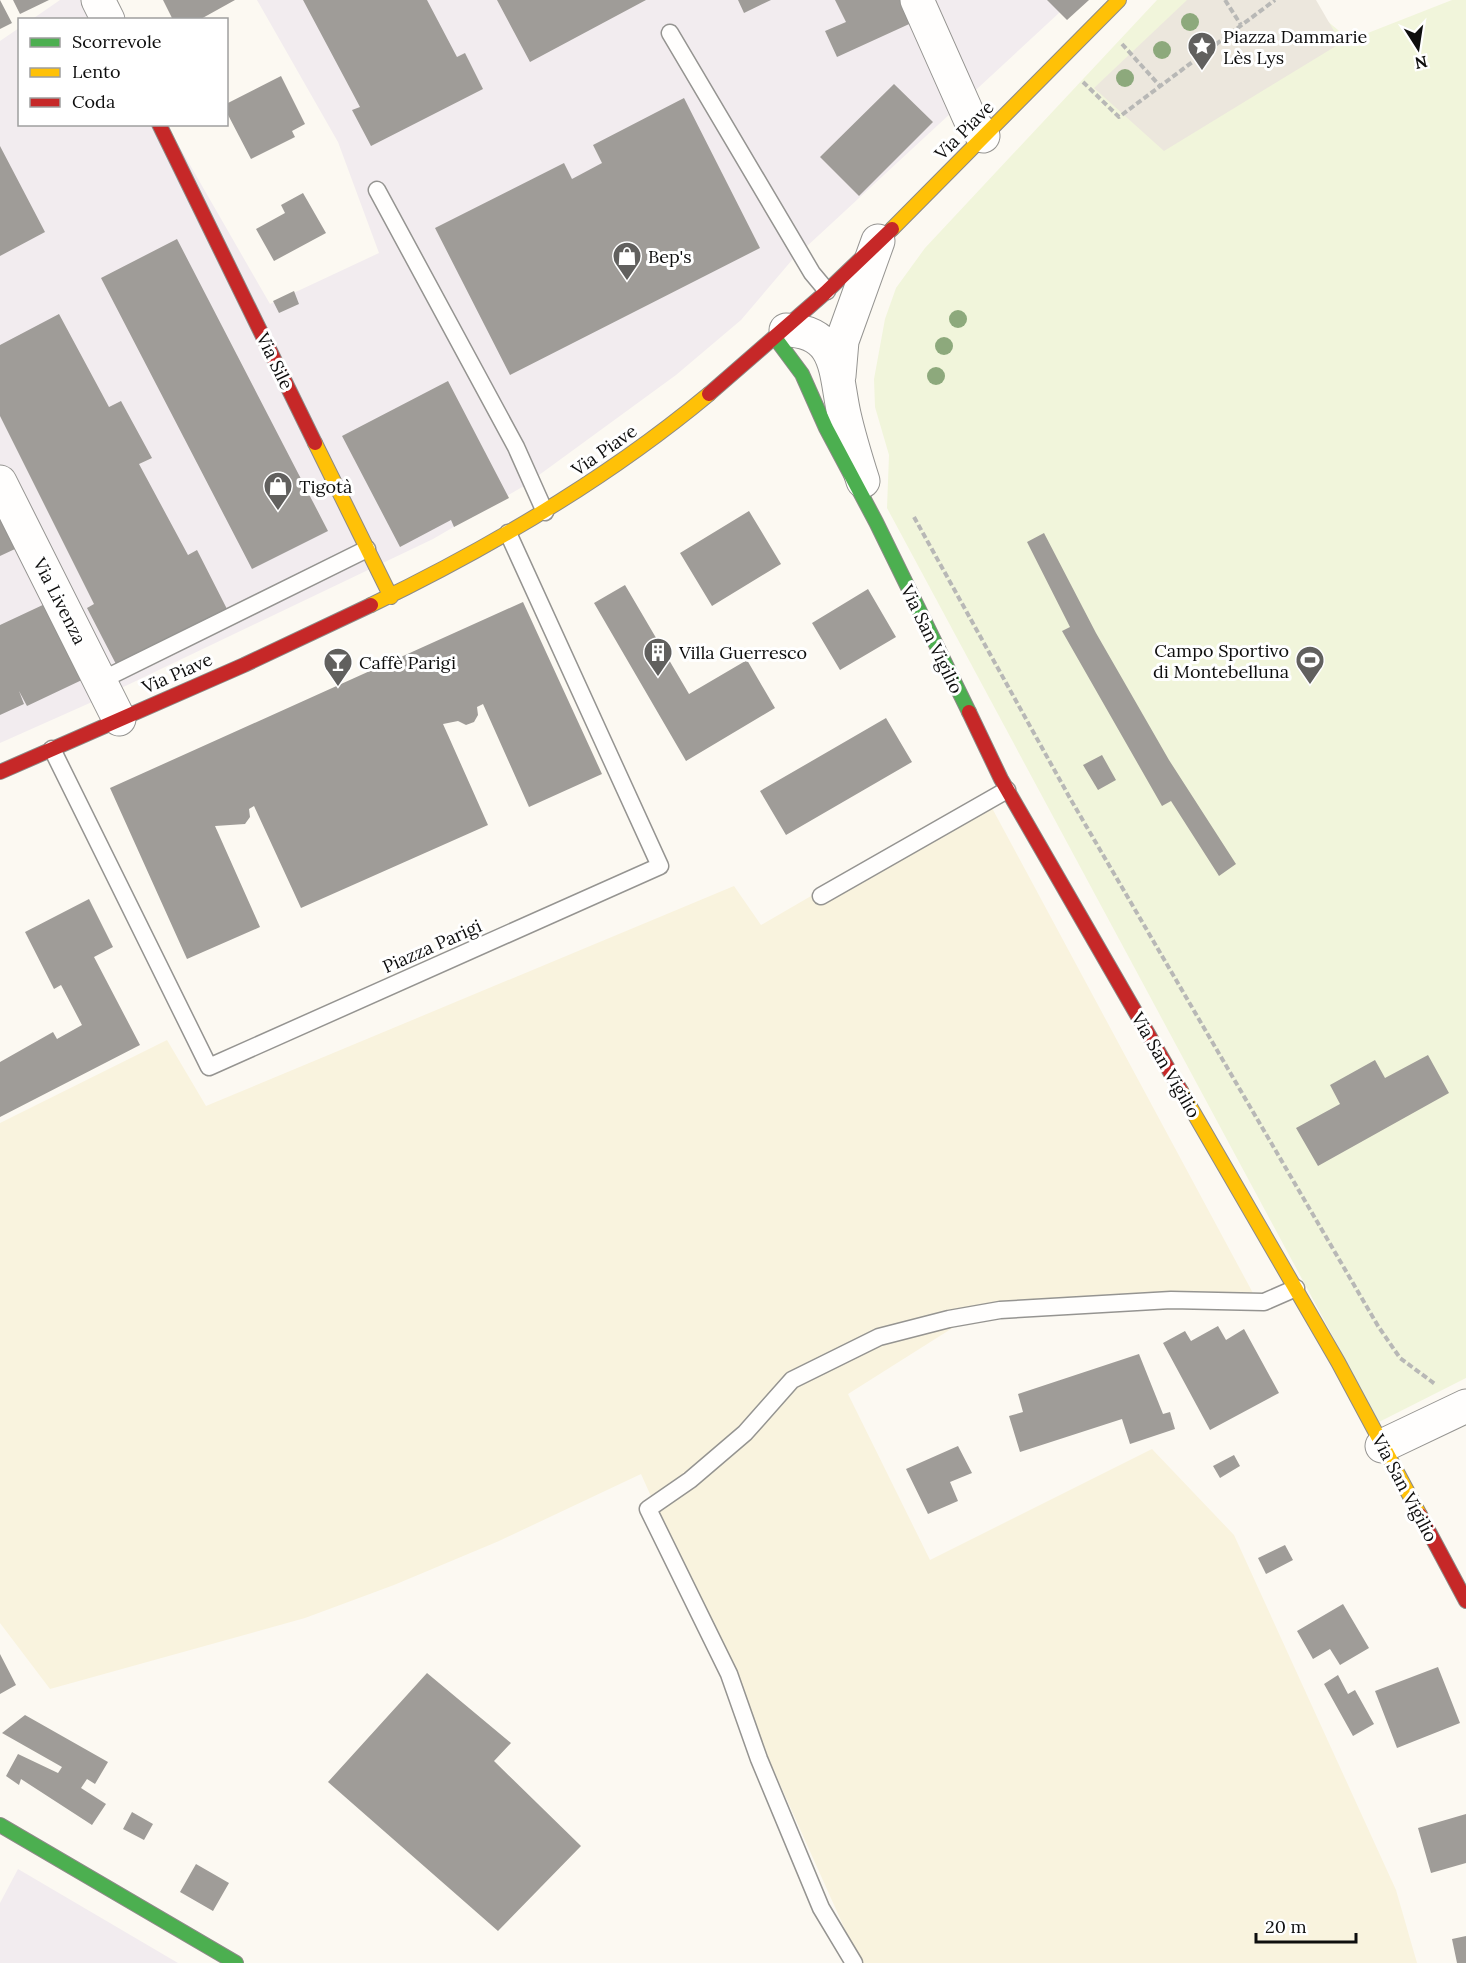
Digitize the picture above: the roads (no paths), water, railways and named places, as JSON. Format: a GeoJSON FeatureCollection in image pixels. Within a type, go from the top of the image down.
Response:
{"type":"FeatureCollection","features":[{"type":"Feature","properties":{"kind":"street"},"geometry":{"type":"LineString","coordinates":[[98,0],[107,18]]}},
{"type":"Feature","properties":{"kind":"street"},"geometry":{"type":"LineString","coordinates":[[917,0],[970,119],[984,136]]}},
{"type":"Feature","properties":{"kind":"street","name":"Via Piave"},"geometry":{"type":"LineString","coordinates":[[0,772],[391,597],[545,512],[661,432],[781,334],[827,291],[1119,0]]}},
{"type":"Feature","properties":{"kind":"street","name":"Via Sile"},"geometry":{"type":"LineString","coordinates":[[160,126],[391,597]]}},
{"type":"Feature","properties":{"kind":"street","name":"Via San Vigilio"},"geometry":{"type":"LineString","coordinates":[[839,378],[842,341],[878,242]]}},
{"type":"Feature","properties":{"kind":"street","name":"Via San Vigilio"},"geometry":{"type":"LineString","coordinates":[[876,522],[849,432],[833,357],[823,342],[807,332],[781,334],[1007,790],[1296,1288],[1466,1602]]}},
{"type":"Feature","properties":{"kind":"street","name":"Via Livenza"},"geometry":{"type":"LineString","coordinates":[[0,482],[118,719]]}},
{"type":"Feature","properties":{"kind":"street"},"geometry":{"type":"LineString","coordinates":[[1382,1446],[1459,1409]]}},
{"type":"Feature","properties":{"kind":"street"},"geometry":{"type":"LineString","coordinates":[[0,1825],[236,1963]]}},
{"type":"Feature","properties":{"kind":"lane"},"geometry":{"type":"LineString","coordinates":[[670,33],[812,273],[827,291]]}},
{"type":"Feature","properties":{"kind":"lane"},"geometry":{"type":"LineString","coordinates":[[377,190],[516,447],[545,512]]}},
{"type":"Feature","properties":{"kind":"lane","name":"Piazza Parigi"},"geometry":{"type":"LineString","coordinates":[[52,749],[209,1067],[660,866],[508,533]]}},
{"type":"Feature","properties":{"kind":"lane"},"geometry":{"type":"LineString","coordinates":[[114,674],[367,549]]}},
{"type":"Feature","properties":{"kind":"lane"},"geometry":{"type":"LineString","coordinates":[[821,896],[1007,790]]}},
{"type":"Feature","properties":{"kind":"lane"},"geometry":{"type":"LineString","coordinates":[[854,1963],[821,1908],[759,1759],[729,1674],[648,1509],[690,1480],[745,1433],[792,1380],[879,1337],[949,1319],[1000,1310],[1171,1300],[1257,1302],[1272,1300],[1296,1288]]}},
{"type":"Feature","properties":{"kind":"place","name":"Piazza Dammarie Lès Lys"},"geometry":{"type":"Point","coordinates":[1202,72]}},
{"type":"Feature","properties":{"kind":"place","name":"Bep's"},"geometry":{"type":"Point","coordinates":[627,282]}},
{"type":"Feature","properties":{"kind":"place","name":"Tigotà"},"geometry":{"type":"Point","coordinates":[278,512]}},
{"type":"Feature","properties":{"kind":"place","name":"Villa Guerresco"},"geometry":{"type":"Point","coordinates":[658,678]}},
{"type":"Feature","properties":{"kind":"place","name":"Campo Sportivo di Montebelluna"},"geometry":{"type":"Point","coordinates":[1310,686]}},
{"type":"Feature","properties":{"kind":"place","name":"Caffè Parigi"},"geometry":{"type":"Point","coordinates":[338,688]}}]}
